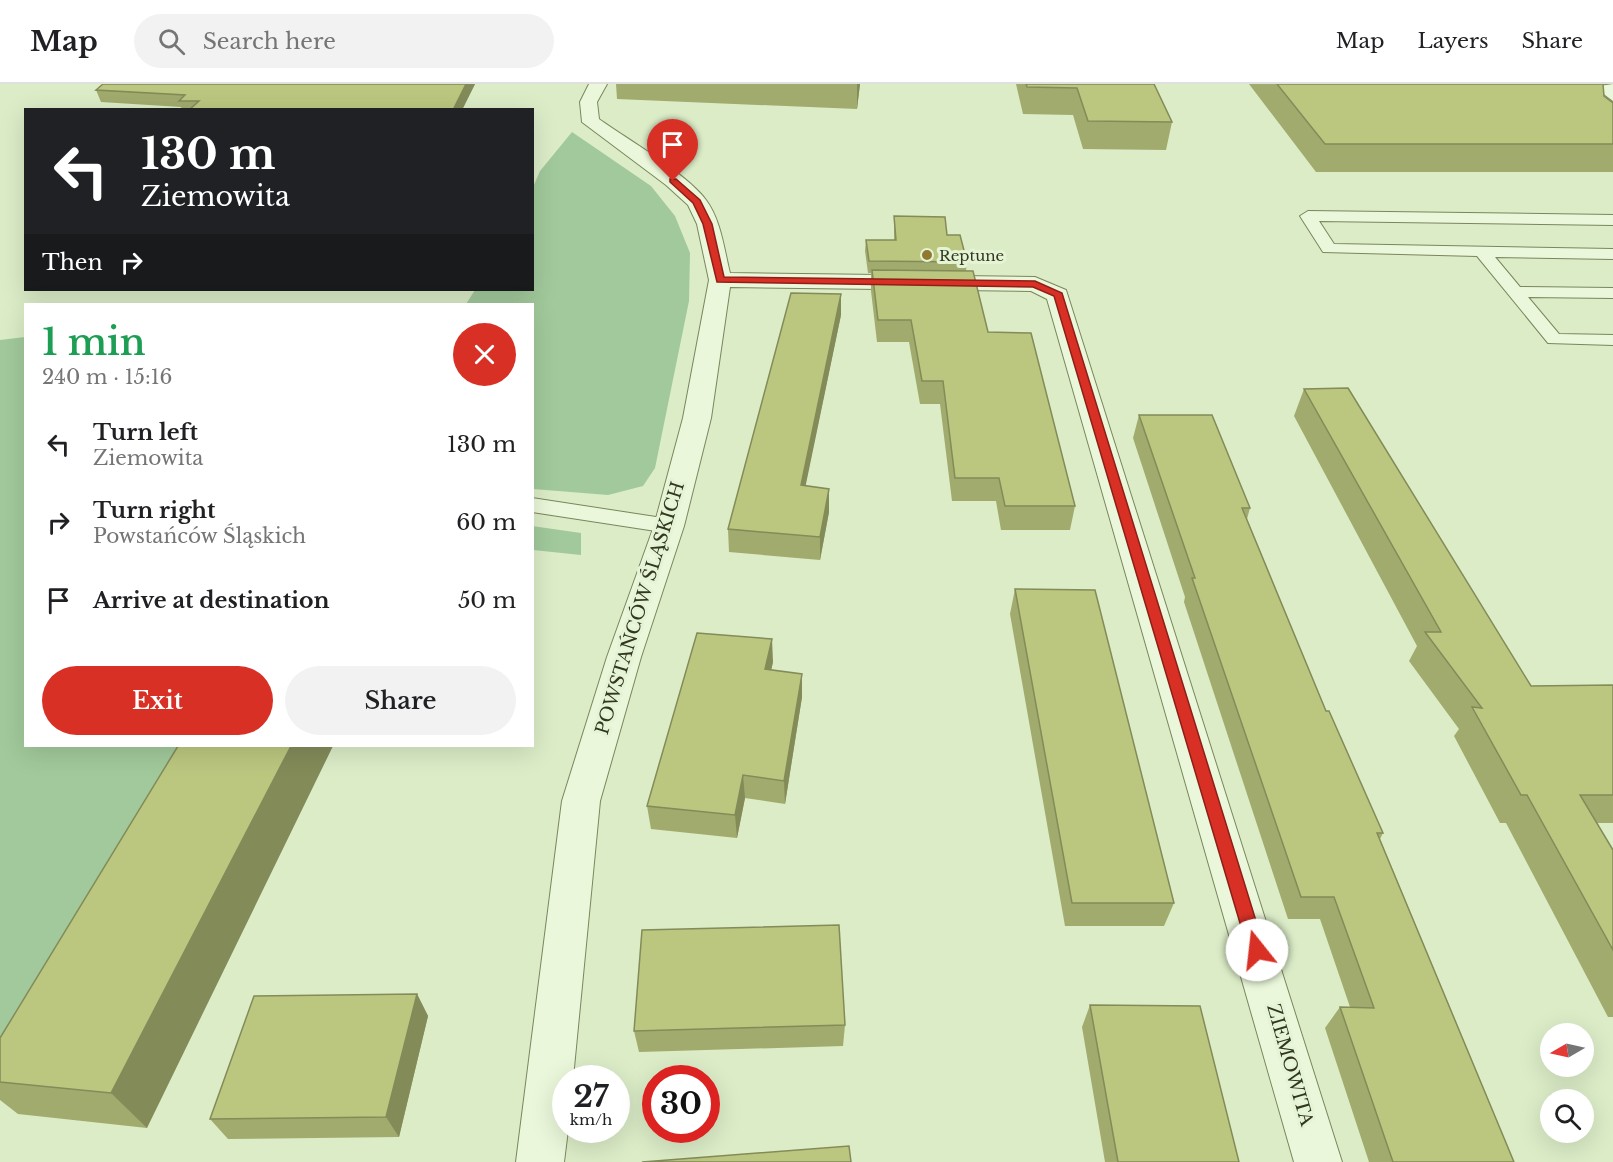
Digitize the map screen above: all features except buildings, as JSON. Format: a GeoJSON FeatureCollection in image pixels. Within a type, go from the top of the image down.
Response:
{"type":"FeatureCollection","features":[{"type":"Feature","properties":{"kind":"street","name":"POWSTAŃCÓW ŚLĄSKICH"},"geometry":{"type":"LineString","coordinates":[[540,1162],[581,801],[624,657],[669,526],[697,418],[720,280],[708,224],[697,202],[673,181],[591,122],[592,98]]}},
{"type":"Feature","properties":{"kind":"street","name":"ZIEMOWITA"},"geometry":{"type":"LineString","coordinates":[[720,280],[1035,284],[1058,295],[1249,924],[1318,1162]]}},
{"type":"Feature","properties":{"kind":"lane"},"geometry":{"type":"LineString","coordinates":[[1613,87],[1603,89],[1613,97]]}},
{"type":"Feature","properties":{"kind":"lane"},"geometry":{"type":"LineString","coordinates":[[1613,220],[1308,216],[1329,249],[1613,254]]}},
{"type":"Feature","properties":{"kind":"lane"},"geometry":{"type":"LineString","coordinates":[[1482,252],[1554,339],[1613,340]]}},
{"type":"Feature","properties":{"kind":"lane"},"geometry":{"type":"LineString","coordinates":[[1515,292],[1613,293]]}},
{"type":"Feature","properties":{"kind":"lane"},"geometry":{"type":"LineString","coordinates":[[534,505],[669,526]]}},
{"type":"Feature","properties":{"kind":"green space"},"geometry":{"type":"Polygon","coordinates":[[[572,132],[651,186],[675,216],[690,253],[689,301],[655,468],[643,486],[608,495],[534,489],[534,303],[467,303],[474,291],[534,291],[534,185],[540,171],[572,132]]]}},
{"type":"Feature","properties":{"kind":"green space"},"geometry":{"type":"Polygon","coordinates":[[[24,337],[24,747],[182,747],[0,1044],[0,340],[24,337]]]}},
{"type":"Feature","properties":{"kind":"green space"},"geometry":{"type":"Polygon","coordinates":[[[534,526],[581,533],[581,555],[534,550],[534,526]]]}},
{"type":"Feature","properties":{"kind":"place","name":"Reptune"},"geometry":{"type":"Point","coordinates":[927,255]}},
{"type":"Feature","properties":{"kind":"route"},"geometry":{"type":"LineString","coordinates":[[673,181],[697,202],[708,224],[720,280],[1035,284],[1058,295],[1257,950]]}}]}
